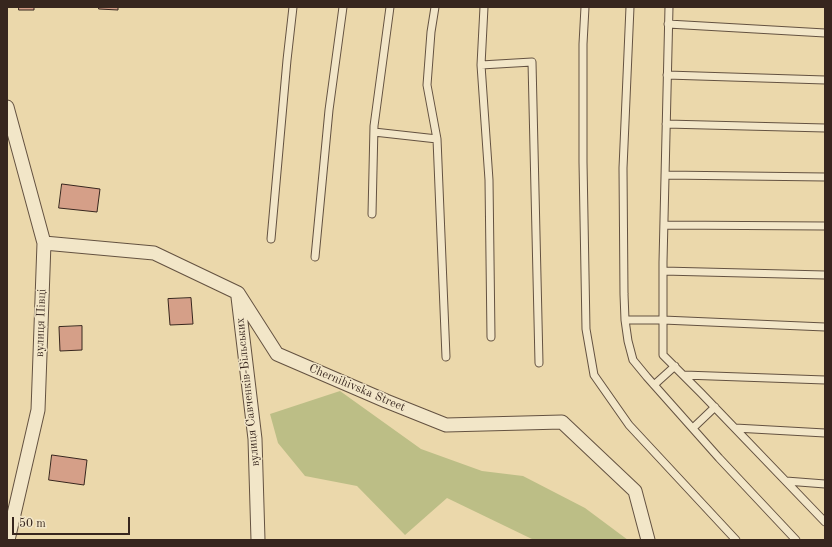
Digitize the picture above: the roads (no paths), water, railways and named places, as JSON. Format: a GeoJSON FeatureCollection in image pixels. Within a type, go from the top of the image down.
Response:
{"type":"FeatureCollection","features":[{"type":"Feature","properties":{"kind":"street","name":"вулиця Півці"},"geometry":{"type":"LineString","coordinates":[[7,107],[44,243],[38,410],[8,540]]}},
{"type":"Feature","properties":{"kind":"street"},"geometry":{"type":"LineString","coordinates":[[44,243],[154,253],[238,293]]}},
{"type":"Feature","properties":{"kind":"street","name":"вулиця Савченків-Більських"},"geometry":{"type":"LineString","coordinates":[[238,293],[255,439],[258,540]]}},
{"type":"Feature","properties":{"kind":"street","name":"Chernihivska Street"},"geometry":{"type":"LineString","coordinates":[[238,293],[277,354],[432,420],[446,425],[562,422],[635,491],[648,540]]}},
{"type":"Feature","properties":{"kind":"lane"},"geometry":{"type":"LineString","coordinates":[[271,239],[293,7]]}},
{"type":"Feature","properties":{"kind":"lane"},"geometry":{"type":"LineString","coordinates":[[316,257],[328,110],[343,7]]}},
{"type":"Feature","properties":{"kind":"lane"},"geometry":{"type":"LineString","coordinates":[[372,214],[374,132],[390,7]]}},
{"type":"Feature","properties":{"kind":"lane"},"geometry":{"type":"LineString","coordinates":[[435,7],[431,32],[427,84],[437,139],[446,357]]}},
{"type":"Feature","properties":{"kind":"lane"},"geometry":{"type":"LineString","coordinates":[[484,7],[481,65],[489,180],[491,337]]}},
{"type":"Feature","properties":{"kind":"lane"},"geometry":{"type":"LineString","coordinates":[[585,7],[583,44],[583,162],[586,329],[594,375],[629,425],[736,540]]}},
{"type":"Feature","properties":{"kind":"lane"},"geometry":{"type":"LineString","coordinates":[[630,7],[624,168],[624,287],[625,320],[628,341],[634,360],[647,377],[719,458],[796,540]]}},
{"type":"Feature","properties":{"kind":"lane"},"geometry":{"type":"LineString","coordinates":[[669,7],[663,271],[663,355],[825,522]]}},
{"type":"Feature","properties":{"kind":"lane"},"geometry":{"type":"LineString","coordinates":[[668,24],[825,33]]}},
{"type":"Feature","properties":{"kind":"lane"},"geometry":{"type":"LineString","coordinates":[[481,65],[532,62],[539,363]]}},
{"type":"Feature","properties":{"kind":"lane"},"geometry":{"type":"LineString","coordinates":[[667,75],[825,80]]}},
{"type":"Feature","properties":{"kind":"lane"},"geometry":{"type":"LineString","coordinates":[[666,124],[825,128]]}},
{"type":"Feature","properties":{"kind":"lane"},"geometry":{"type":"LineString","coordinates":[[374,132],[437,139]]}},
{"type":"Feature","properties":{"kind":"lane"},"geometry":{"type":"LineString","coordinates":[[665,175],[825,177]]}},
{"type":"Feature","properties":{"kind":"lane"},"geometry":{"type":"LineString","coordinates":[[664,225],[825,226]]}},
{"type":"Feature","properties":{"kind":"lane"},"geometry":{"type":"LineString","coordinates":[[663,271],[825,275]]}},
{"type":"Feature","properties":{"kind":"lane"},"geometry":{"type":"LineString","coordinates":[[625,320],[663,320],[825,327]]}},
{"type":"Feature","properties":{"kind":"lane"},"geometry":{"type":"LineString","coordinates":[[654,385],[675,366]]}},
{"type":"Feature","properties":{"kind":"lane"},"geometry":{"type":"LineString","coordinates":[[684,375],[825,380]]}},
{"type":"Feature","properties":{"kind":"lane"},"geometry":{"type":"LineString","coordinates":[[693,428],[715,407]]}},
{"type":"Feature","properties":{"kind":"lane"},"geometry":{"type":"LineString","coordinates":[[735,428],[825,433]]}},
{"type":"Feature","properties":{"kind":"lane"},"geometry":{"type":"LineString","coordinates":[[786,481],[825,484]]}}]}
